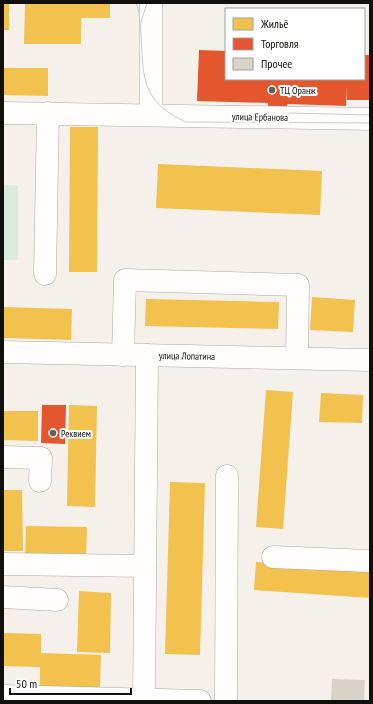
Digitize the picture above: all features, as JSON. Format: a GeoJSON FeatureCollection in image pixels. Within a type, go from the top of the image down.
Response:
{"type":"FeatureCollection","features":[{"type":"Feature","properties":{"kind":"street"},"geometry":{"type":"LineString","coordinates":[[151,3],[151,115]]}},
{"type":"Feature","properties":{"kind":"street","name":"улица Ербанова"},"geometry":{"type":"LineString","coordinates":[[3,113],[370,119]]}},
{"type":"Feature","properties":{"kind":"street"},"geometry":{"type":"LineString","coordinates":[[46,274],[48,113]]}},
{"type":"Feature","properties":{"kind":"street"},"geometry":{"type":"LineString","coordinates":[[123,355],[124,280],[298,285],[297,358]]}},
{"type":"Feature","properties":{"kind":"street","name":"улица Лопатина"},"geometry":{"type":"LineString","coordinates":[[3,352],[370,360]]}},
{"type":"Feature","properties":{"kind":"street"},"geometry":{"type":"LineString","coordinates":[[147,355],[145,566],[153,700]]}},
{"type":"Feature","properties":{"kind":"street"},"geometry":{"type":"LineString","coordinates":[[3,457],[41,458],[40,481]]}},
{"type":"Feature","properties":{"kind":"street"},"geometry":{"type":"LineString","coordinates":[[226,701],[227,476]]}},
{"type":"Feature","properties":{"kind":"street"},"geometry":{"type":"LineString","coordinates":[[273,557],[370,561]]}},
{"type":"Feature","properties":{"kind":"street"},"geometry":{"type":"LineString","coordinates":[[3,564],[145,566]]}},
{"type":"Feature","properties":{"kind":"street"},"geometry":{"type":"LineString","coordinates":[[3,597],[57,600]]}},
{"type":"Feature","properties":{"kind":"street"},"geometry":{"type":"LineString","coordinates":[[3,696],[200,701]]}},
{"type":"Feature","properties":{"kind":"green space"},"geometry":{"type":"Polygon","coordinates":[[[3,185],[18,185],[18,260],[3,260],[3,185]]]}},
{"type":"Feature","properties":{"kind":"building: Жильё"},"geometry":{"type":"Polygon","coordinates":[[[3,3],[9,3],[9,30],[3,30],[3,3]]]}},
{"type":"Feature","properties":{"kind":"building: Жильё"},"geometry":{"type":"Polygon","coordinates":[[[25,3],[110,3],[110,18],[81,18],[81,44],[24,44],[25,3]]]}},
{"type":"Feature","properties":{"kind":"building: Жильё"},"geometry":{"type":"Polygon","coordinates":[[[3,68],[48,68],[48,96],[3,95],[3,68]]]}},
{"type":"Feature","properties":{"kind":"building: Жильё"},"geometry":{"type":"Polygon","coordinates":[[[70,127],[98,127],[97,272],[69,272],[70,127]]]}},
{"type":"Feature","properties":{"kind":"building: Жильё"},"geometry":{"type":"Polygon","coordinates":[[[158,164],[322,171],[320,215],[156,208],[158,164]]]}},
{"type":"Feature","properties":{"kind":"building: Жильё"},"geometry":{"type":"Polygon","coordinates":[[[312,297],[355,300],[353,332],[310,330],[312,297]]]}},
{"type":"Feature","properties":{"kind":"building: Жильё"},"geometry":{"type":"Polygon","coordinates":[[[146,299],[279,302],[278,329],[145,326],[146,299]]]}},
{"type":"Feature","properties":{"kind":"building: Жильё"},"geometry":{"type":"Polygon","coordinates":[[[3,307],[72,309],[71,340],[3,338],[3,307]]]}},
{"type":"Feature","properties":{"kind":"building: Жильё"},"geometry":{"type":"Polygon","coordinates":[[[266,390],[293,392],[283,529],[256,527],[266,390]]]}},
{"type":"Feature","properties":{"kind":"building: Жильё"},"geometry":{"type":"Polygon","coordinates":[[[321,393],[363,395],[362,423],[319,422],[321,393]]]}},
{"type":"Feature","properties":{"kind":"building: Жильё"},"geometry":{"type":"Polygon","coordinates":[[[69,405],[97,406],[95,507],[67,506],[69,405]]]}},
{"type":"Feature","properties":{"kind":"building: Жильё"},"geometry":{"type":"Polygon","coordinates":[[[3,411],[38,411],[38,441],[3,440],[3,411]]]}},
{"type":"Feature","properties":{"kind":"building: Жильё"},"geometry":{"type":"Polygon","coordinates":[[[170,482],[205,483],[200,655],[165,654],[170,482]]]}},
{"type":"Feature","properties":{"kind":"building: Жильё"},"geometry":{"type":"Polygon","coordinates":[[[3,490],[22,490],[23,551],[3,551],[3,490]]]}},
{"type":"Feature","properties":{"kind":"building: Жильё"},"geometry":{"type":"Polygon","coordinates":[[[26,526],[87,527],[86,560],[25,558],[26,526]]]}},
{"type":"Feature","properties":{"kind":"building: Жильё"},"geometry":{"type":"Polygon","coordinates":[[[256,562],[370,569],[370,598],[254,590],[256,562]]]}},
{"type":"Feature","properties":{"kind":"building: Жильё"},"geometry":{"type":"Polygon","coordinates":[[[79,591],[111,593],[110,653],[77,652],[79,591]]]}},
{"type":"Feature","properties":{"kind":"building: Жильё"},"geometry":{"type":"Polygon","coordinates":[[[3,633],[41,634],[41,653],[101,655],[100,688],[40,686],[40,667],[3,666],[3,633]]]}},
{"type":"Feature","properties":{"kind":"building: Торговля","name":"ТЦ Оранж"},"geometry":{"type":"Polygon","coordinates":[[[199,50],[225,51],[225,80],[365,80],[365,55],[370,55],[370,100],[347,100],[347,87],[346,106],[287,104],[287,114],[268,113],[268,103],[197,101],[199,50]]]}},
{"type":"Feature","properties":{"kind":"building: Торговля"},"geometry":{"type":"Polygon","coordinates":[[[42,405],[66,405],[65,444],[41,443],[42,405]]]}},
{"type":"Feature","properties":{"kind":"building: Прочее"},"geometry":{"type":"Polygon","coordinates":[[[332,679],[365,680],[364,701],[331,701],[332,679]]]}},
{"type":"Feature","properties":{"kind":"tram line"},"geometry":{"type":"LineString","coordinates":[[136,3],[140,18],[144,75],[147,86],[160,106],[186,122],[370,123]]}},
{"type":"Feature","properties":{"kind":"tram line"},"geometry":{"type":"LineString","coordinates":[[141,22],[147,3]]}},
{"type":"Feature","properties":{"kind":"tram line"},"geometry":{"type":"LineString","coordinates":[[277,122],[290,113],[370,115]]}},
{"type":"Feature","properties":{"kind":"place","name":"ТЦ Оранж"},"geometry":{"type":"Point","coordinates":[272,90]}},
{"type":"Feature","properties":{"kind":"place","name":"Реквием"},"geometry":{"type":"Point","coordinates":[53,433]}}]}
